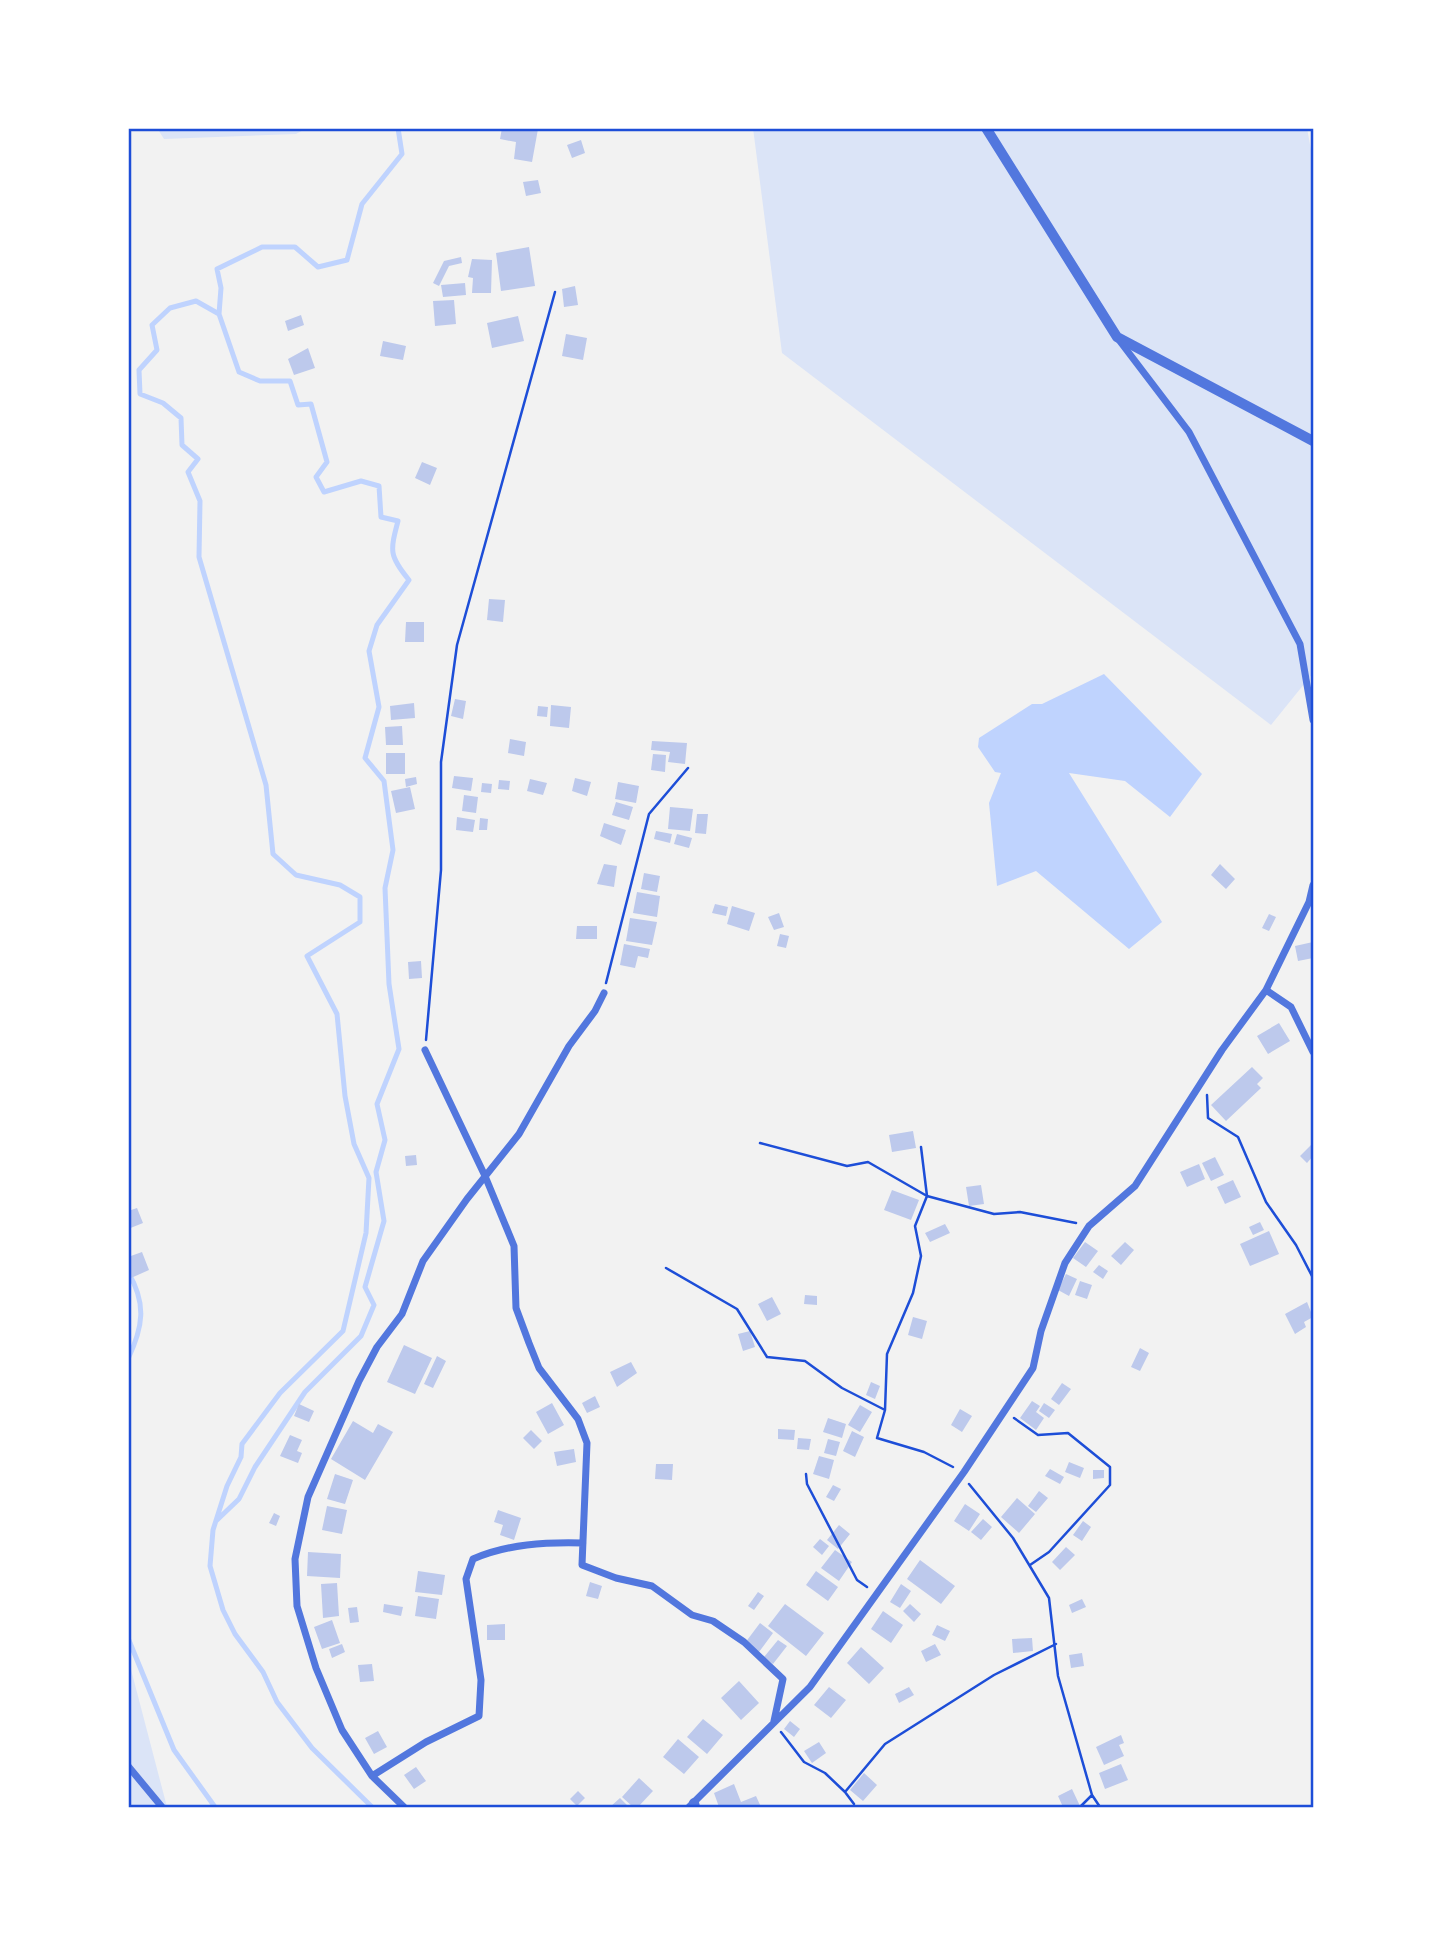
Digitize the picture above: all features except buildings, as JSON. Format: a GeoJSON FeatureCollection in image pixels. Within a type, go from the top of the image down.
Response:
{"type":"FeatureCollection","features":[{"type":"Feature","properties":{"kind":"street"},"geometry":{"type":"LineString","coordinates":[[986,128],[1117,337],[1189,432],[1300,644],[1313,720]]}},
{"type":"Feature","properties":{"kind":"street"},"geometry":{"type":"LineString","coordinates":[[1117,337],[1313,441]]}},
{"type":"Feature","properties":{"kind":"street"},"geometry":{"type":"LineString","coordinates":[[693,1806],[810,1687],[964,1472],[1003,1409],[1033,1368],[1041,1331],[1065,1263],[1089,1226],[1135,1186],[1206,1074],[1266,990],[1309,902],[1313,885]]}},
{"type":"Feature","properties":{"kind":"street"},"geometry":{"type":"LineString","coordinates":[[1266,990],[1291,1007],[1313,1052]]}},
{"type":"Feature","properties":{"kind":"street"},"geometry":{"type":"LineString","coordinates":[[404,1807],[372,1776],[342,1730],[316,1668],[297,1605],[295,1559],[308,1497],[359,1381],[377,1347],[402,1314],[424,1261],[519,1134],[569,1045],[595,1011],[604,993]]}},
{"type":"Feature","properties":{"kind":"street"},"geometry":{"type":"LineString","coordinates":[[425,1049],[485,1176],[514,1245],[516,1308],[539,1368],[578,1419],[586,1443],[582,1565],[616,1578],[652,1586],[692,1615],[713,1621],[744,1642],[783,1679],[774,1723]]}},
{"type":"Feature","properties":{"kind":"street"},"geometry":{"type":"LineString","coordinates":[[372,1776],[426,1742],[480,1716],[481,1680],[466,1579],[473,1559],[494,1550],[554,1542],[583,1543]]}},
{"type":"Feature","properties":{"kind":"street"},"geometry":{"type":"LineString","coordinates":[[128,1766],[162,1807]]}},
{"type":"Feature","properties":{"kind":"path"},"geometry":{"type":"LineString","coordinates":[[425,1049],[440,870],[441,762],[457,645],[555,292]]}},
{"type":"Feature","properties":{"kind":"path"},"geometry":{"type":"LineString","coordinates":[[604,993],[649,814],[688,768]]}},
{"type":"Feature","properties":{"kind":"path"},"geometry":{"type":"LineString","coordinates":[[1206,1074],[1208,1118],[1238,1137],[1266,1202],[1296,1245],[1313,1278]]}},
{"type":"Feature","properties":{"kind":"path"},"geometry":{"type":"LineString","coordinates":[[760,1143],[847,1166],[867,1162],[927,1196],[994,1214],[1020,1212],[1089,1226]]}},
{"type":"Feature","properties":{"kind":"path"},"geometry":{"type":"LineString","coordinates":[[920,1147],[927,1196],[915,1226],[921,1256],[914,1293],[887,1354],[885,1410],[877,1438],[924,1452],[964,1472],[969,1484],[1013,1538],[1030,1566],[1049,1598],[1058,1676],[1092,1795],[1100,1807]]}},
{"type":"Feature","properties":{"kind":"path"},"geometry":{"type":"LineString","coordinates":[[666,1268],[737,1309],[767,1357],[805,1361],[842,1388],[885,1410]]}},
{"type":"Feature","properties":{"kind":"path"},"geometry":{"type":"LineString","coordinates":[[1003,1409],[1038,1435],[1068,1433],[1110,1467],[1110,1485],[1049,1552],[1030,1566]]}},
{"type":"Feature","properties":{"kind":"path"},"geometry":{"type":"LineString","coordinates":[[806,1474],[807,1484],[857,1580],[876,1593]]}},
{"type":"Feature","properties":{"kind":"path"},"geometry":{"type":"LineString","coordinates":[[845,1792],[885,1744],[994,1675],[1056,1644]]}},
{"type":"Feature","properties":{"kind":"path"},"geometry":{"type":"LineString","coordinates":[[774,1723],[804,1762],[825,1773],[854,1804]]}},
{"type":"Feature","properties":{"kind":"path"},"geometry":{"type":"LineString","coordinates":[[1080,1807],[1092,1795]]}},
{"type":"Feature","properties":{"kind":"shaded area"},"geometry":{"type":"Polygon","coordinates":[[[157,128],[307,128],[296,134],[164,139],[157,128]]]}},
{"type":"Feature","properties":{"kind":"shaded area"},"geometry":{"type":"Polygon","coordinates":[[[753,128],[1307,128],[1313,161],[1313,673],[1271,725],[782,353],[753,128]]]}},
{"type":"Feature","properties":{"kind":"shaded area"},"geometry":{"type":"Polygon","coordinates":[[[128,1658],[167,1807],[128,1807],[128,1658]]]}},
{"type":"Feature","properties":{"kind":"water"},"geometry":{"type":"Polygon","coordinates":[[[1104,674],[1202,774],[1170,817],[1125,781],[1069,773],[1162,922],[1129,949],[1036,871],[997,886],[989,803],[1001,773],[995,772],[978,747],[979,738],[1032,704],[1042,704],[1104,674]]]}},
{"type":"Feature","properties":{"kind":"waterway"},"geometry":{"type":"LineString","coordinates":[[372,1807],[312,1748],[277,1702],[263,1672],[235,1634],[223,1610],[210,1566],[213,1530],[227,1486],[241,1457],[242,1444],[280,1393],[343,1331],[366,1233],[369,1178],[354,1144],[345,1096],[337,1014],[307,956],[360,922],[360,897],[340,885],[296,875],[273,854],[266,785],[199,557],[200,501],[188,472],[198,459],[182,445],[181,418],[163,403],[140,394],[139,370],[157,350],[152,325],[170,308],[196,301],[219,314],[221,288],[217,269],[262,247],[295,247],[318,267],[347,260],[362,204],[402,154],[398,128]]}},
{"type":"Feature","properties":{"kind":"waterway"},"geometry":{"type":"LineString","coordinates":[[216,1521],[239,1499],[255,1467],[305,1392],[361,1336],[374,1305],[365,1287],[384,1221],[376,1172],[385,1140],[377,1104],[399,1049],[389,984],[385,888],[393,850],[384,781],[365,758],[379,707],[369,651],[377,625],[409,580],[393,553],[398,521],[381,517],[379,486],[361,481],[324,492],[316,477],[327,462],[311,404],[298,405],[290,381],[260,381],[239,372],[219,314]]}},
{"type":"Feature","properties":{"kind":"waterway"},"geometry":{"type":"LineString","coordinates":[[128,1272],[138,1295],[141,1316],[128,1359]]}},
{"type":"Feature","properties":{"kind":"waterway"},"geometry":{"type":"LineString","coordinates":[[128,1638],[174,1750],[215,1807]]}}]}
